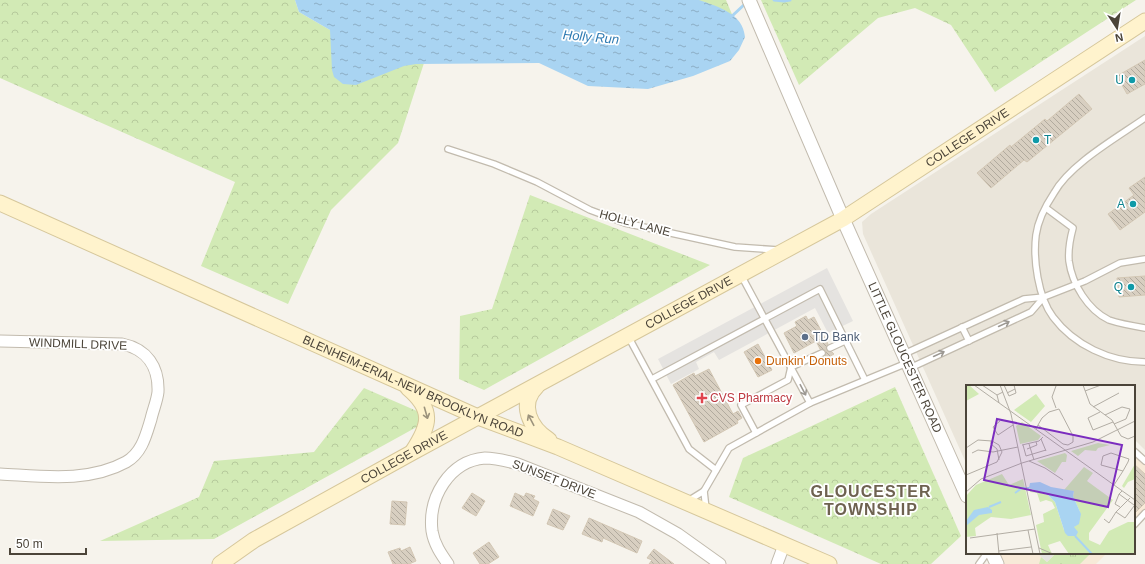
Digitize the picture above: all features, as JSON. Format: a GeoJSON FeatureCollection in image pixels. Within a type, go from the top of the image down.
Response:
{"type":"FeatureCollection","features":[{"type":"Feature","properties":{"kind":"main road","name":"COLLEGE DRIVE"},"geometry":{"type":"LineString","coordinates":[[220,564],[254,540],[478,416],[843,220],[1145,21]]}},
{"type":"Feature","properties":{"kind":"main road","name":"BLENHEIM-ERIAL-NEW BROOKLYN ROAD"},"geometry":{"type":"LineString","coordinates":[[0,203],[478,416],[558,447],[829,564]]}},
{"type":"Feature","properties":{"kind":"main road"},"geometry":{"type":"LineString","coordinates":[[390,377],[414,393],[423,404],[428,417],[427,428],[413,452]]}},
{"type":"Feature","properties":{"kind":"main road"},"geometry":{"type":"LineString","coordinates":[[540,383],[529,396],[527,405],[528,415],[540,433],[558,447]]}},
{"type":"Feature","properties":{"kind":"street","name":"LITTLE GLOUCESTER ROAD"},"geometry":{"type":"LineString","coordinates":[[749,0],[843,220],[966,494]]}},
{"type":"Feature","properties":{"kind":"street","name":"WINDMILL DRIVE"},"geometry":{"type":"LineString","coordinates":[[0,341],[122,344],[132,346],[141,350],[154,368],[158,394],[146,438],[137,453],[127,462],[113,468],[74,477],[0,474]]}},
{"type":"Feature","properties":{"kind":"street","name":"SUNSET DRIVE"},"geometry":{"type":"LineString","coordinates":[[448,564],[440,553],[432,531],[432,509],[434,500],[443,484],[456,468],[471,461],[484,458],[497,458],[518,464],[639,512],[678,534],[720,564]]}},
{"type":"Feature","properties":{"kind":"street"},"geometry":{"type":"LineString","coordinates":[[777,564],[784,545]]}},
{"type":"Feature","properties":{"kind":"street"},"geometry":{"type":"LineString","coordinates":[[992,554],[997,564]]}},
{"type":"Feature","properties":{"kind":"lane"},"geometry":{"type":"LineString","coordinates":[[1145,118],[1084,161],[1061,183],[1046,208],[1036,234],[1036,267],[1038,280],[1052,316],[1075,339],[1110,358],[1145,362]]}},
{"type":"Feature","properties":{"kind":"lane","name":"HOLLY LANE"},"geometry":{"type":"LineString","coordinates":[[448,150],[494,164],[536,182],[590,210],[625,223],[735,247],[787,250]]}},
{"type":"Feature","properties":{"kind":"lane"},"geometry":{"type":"LineString","coordinates":[[1046,208],[1072,228],[1068,250],[1069,262],[1076,284],[1086,301],[1108,319],[1122,324],[1145,328]]}},
{"type":"Feature","properties":{"kind":"lane"},"geometry":{"type":"LineString","coordinates":[[907,362],[962,327],[1024,298],[1044,297],[1095,277],[1120,263],[1145,259]]}},
{"type":"Feature","properties":{"kind":"lane"},"geometry":{"type":"LineString","coordinates":[[741,275],[810,402]]}},
{"type":"Feature","properties":{"kind":"lane"},"geometry":{"type":"LineString","coordinates":[[652,379],[820,289],[865,380]]}},
{"type":"Feature","properties":{"kind":"lane"},"geometry":{"type":"LineString","coordinates":[[686,502],[704,491],[728,448],[810,402],[907,362],[968,341],[1031,312],[1044,297]]}},
{"type":"Feature","properties":{"kind":"lane"},"geometry":{"type":"LineString","coordinates":[[962,327],[968,341]]}},
{"type":"Feature","properties":{"kind":"lane"},"geometry":{"type":"LineString","coordinates":[[628,336],[689,449],[716,470]]}},
{"type":"Feature","properties":{"kind":"lane"},"geometry":{"type":"LineString","coordinates":[[830,348],[845,341]]}},
{"type":"Feature","properties":{"kind":"lane"},"geometry":{"type":"LineString","coordinates":[[756,433],[741,405],[788,380],[792,368],[822,353]]}},
{"type":"Feature","properties":{"kind":"lane"},"geometry":{"type":"LineString","coordinates":[[1135,451],[1145,461]]}},
{"type":"Feature","properties":{"kind":"lane"},"geometry":{"type":"LineString","coordinates":[[704,491],[707,511]]}},
{"type":"Feature","properties":{"kind":"lane"},"geometry":{"type":"LineString","coordinates":[[1135,524],[1145,513]]}},
{"type":"Feature","properties":{"kind":"lane"},"geometry":{"type":"LineString","coordinates":[[979,564],[986,554]]}},
{"type":"Feature","properties":{"kind":"shaded area"},"geometry":{"type":"Polygon","coordinates":[[[1145,36],[1145,450],[1135,440],[1135,385],[966,385],[966,463],[863,234],[862,222],[871,214],[1145,36]]]}},
{"type":"Feature","properties":{"kind":"shaded area"},"geometry":{"type":"Polygon","coordinates":[[[827,268],[853,321],[828,333],[815,308],[719,360],[714,352],[696,362],[699,369],[671,384],[658,359],[827,268]]]}},
{"type":"Feature","properties":{"kind":"shaded area"},"geometry":{"type":"Polygon","coordinates":[[[1135,452],[1145,461],[1145,513],[1135,524],[1135,452]]]}},
{"type":"Feature","properties":{"kind":"shaded area"},"geometry":{"type":"Polygon","coordinates":[[[992,554],[1106,554],[1096,564],[997,564],[992,554]]]}},
{"type":"Feature","properties":{"kind":"shaded area"},"geometry":{"type":"Polygon","coordinates":[[[1038,554],[1055,554],[1047,562],[1038,554]]]}},
{"type":"Feature","properties":{"kind":"green space"},"geometry":{"type":"Polygon","coordinates":[[[0,0],[295,0],[299,12],[330,30],[416,64],[424,63],[398,143],[331,210],[288,304],[201,266],[235,182],[0,78],[0,0]]]}},
{"type":"Feature","properties":{"kind":"green space"},"geometry":{"type":"Polygon","coordinates":[[[697,0],[726,0],[739,31],[697,0]]]}},
{"type":"Feature","properties":{"kind":"green space"},"geometry":{"type":"Polygon","coordinates":[[[761,0],[1136,0],[995,92],[951,25],[915,8],[878,18],[799,85],[761,0]]]}},
{"type":"Feature","properties":{"kind":"green space"},"geometry":{"type":"Polygon","coordinates":[[[530,195],[710,265],[484,390],[459,379],[460,316],[492,309],[530,195]]]}},
{"type":"Feature","properties":{"kind":"green space"},"geometry":{"type":"Polygon","coordinates":[[[895,387],[961,536],[931,564],[881,564],[729,497],[743,458],[895,387]]]}},
{"type":"Feature","properties":{"kind":"green space"},"geometry":{"type":"Polygon","coordinates":[[[364,388],[433,418],[214,539],[100,541],[199,497],[214,461],[314,452],[364,388]]]}},
{"type":"Feature","properties":{"kind":"green space"},"geometry":{"type":"Polygon","coordinates":[[[1055,554],[1090,554],[1080,564],[1039,564],[1041,557],[1047,562],[1055,554]]]}},
{"type":"Feature","properties":{"kind":"water"},"geometry":{"type":"Polygon","coordinates":[[[295,0],[699,0],[721,8],[735,17],[740,22],[745,37],[739,50],[730,61],[693,76],[648,89],[588,86],[539,63],[416,64],[404,66],[356,85],[343,84],[334,77],[332,70],[330,30],[299,12],[295,0]]]}},
{"type":"Feature","properties":{"kind":"building","name":"U"},"geometry":{"type":"Polygon","coordinates":[[[1145,60],[1145,84],[1127,94],[1117,76],[1145,60]]]}},
{"type":"Feature","properties":{"kind":"building","name":"T"},"geometry":{"type":"Polygon","coordinates":[[[1079,94],[1092,109],[1027,162],[1024,160],[991,188],[977,173],[1010,145],[1011,147],[1045,119],[1047,121],[1079,94]]]}},
{"type":"Feature","properties":{"kind":"building","name":"A"},"geometry":{"type":"Polygon","coordinates":[[[1145,177],[1145,212],[1120,230],[1108,214],[1134,195],[1129,188],[1145,177]]]}},
{"type":"Feature","properties":{"kind":"building","name":"Q"},"geometry":{"type":"Polygon","coordinates":[[[1145,276],[1145,295],[1119,297],[1117,278],[1145,276]]]}},
{"type":"Feature","properties":{"kind":"building","name":"TD Bank"},"geometry":{"type":"Polygon","coordinates":[[[806,316],[808,320],[814,317],[828,344],[826,350],[834,354],[825,359],[826,351],[820,349],[816,341],[794,353],[784,333],[797,326],[795,322],[806,316]]]}},
{"type":"Feature","properties":{"kind":"building","name":"Dunkin' Donuts"},"geometry":{"type":"Polygon","coordinates":[[[758,344],[772,370],[758,377],[744,352],[758,344]]]}},
{"type":"Feature","properties":{"kind":"building","name":"CVS Pharmacy"},"geometry":{"type":"Polygon","coordinates":[[[709,369],[733,414],[738,411],[742,418],[737,421],[738,423],[704,442],[673,385],[694,373],[695,376],[709,369]]]}},
{"type":"Feature","properties":{"kind":"building"},"geometry":{"type":"Polygon","coordinates":[[[1135,465],[1145,474],[1145,503],[1135,513],[1135,465]]]}},
{"type":"Feature","properties":{"kind":"building"},"geometry":{"type":"Polygon","coordinates":[[[472,493],[485,501],[476,516],[462,508],[472,493]]]}},
{"type":"Feature","properties":{"kind":"building"},"geometry":{"type":"Polygon","coordinates":[[[515,493],[524,497],[526,493],[535,496],[533,499],[539,502],[533,516],[510,506],[515,493]]]}},
{"type":"Feature","properties":{"kind":"building"},"geometry":{"type":"Polygon","coordinates":[[[392,501],[407,502],[405,525],[390,524],[392,501]]]}},
{"type":"Feature","properties":{"kind":"building"},"geometry":{"type":"Polygon","coordinates":[[[553,509],[570,516],[563,530],[547,524],[553,509]]]}},
{"type":"Feature","properties":{"kind":"building"},"geometry":{"type":"Polygon","coordinates":[[[589,518],[642,541],[637,553],[603,538],[602,542],[582,534],[589,518]]]}},
{"type":"Feature","properties":{"kind":"building"},"geometry":{"type":"Polygon","coordinates":[[[489,542],[499,557],[488,564],[480,564],[473,553],[489,542]]]}},
{"type":"Feature","properties":{"kind":"building"},"geometry":{"type":"Polygon","coordinates":[[[410,547],[416,561],[409,564],[393,564],[388,552],[400,548],[401,551],[410,547]]]}},
{"type":"Feature","properties":{"kind":"building"},"geometry":{"type":"Polygon","coordinates":[[[654,549],[674,564],[649,564],[652,560],[647,558],[654,549]]]}},
{"type":"Feature","properties":{"kind":"waterway","name":"Holly Run"},"geometry":{"type":"LineString","coordinates":[[774,0],[790,0]]}},
{"type":"Feature","properties":{"kind":"waterway","name":"Holly Run"},"geometry":{"type":"LineString","coordinates":[[731,17],[746,3]]}},
{"type":"Feature","properties":{"kind":"place","name":"U"},"geometry":{"type":"Point","coordinates":[1132,80]}},
{"type":"Feature","properties":{"kind":"place","name":"T"},"geometry":{"type":"Point","coordinates":[1036,140]}},
{"type":"Feature","properties":{"kind":"place","name":"A"},"geometry":{"type":"Point","coordinates":[1133,204]}},
{"type":"Feature","properties":{"kind":"place","name":"Q"},"geometry":{"type":"Point","coordinates":[1131,287]}},
{"type":"Feature","properties":{"kind":"place","name":"TD Bank"},"geometry":{"type":"Point","coordinates":[805,337]}},
{"type":"Feature","properties":{"kind":"place","name":"Dunkin' Donuts"},"geometry":{"type":"Point","coordinates":[758,361]}},
{"type":"Feature","properties":{"kind":"place","name":"CVS Pharmacy"},"geometry":{"type":"Point","coordinates":[702,398]}},
{"type":"Feature","properties":{"kind":"district","name":"GLOUCESTER TOWNSHIP"},"geometry":{"type":"Point","coordinates":[871,500]}}]}
